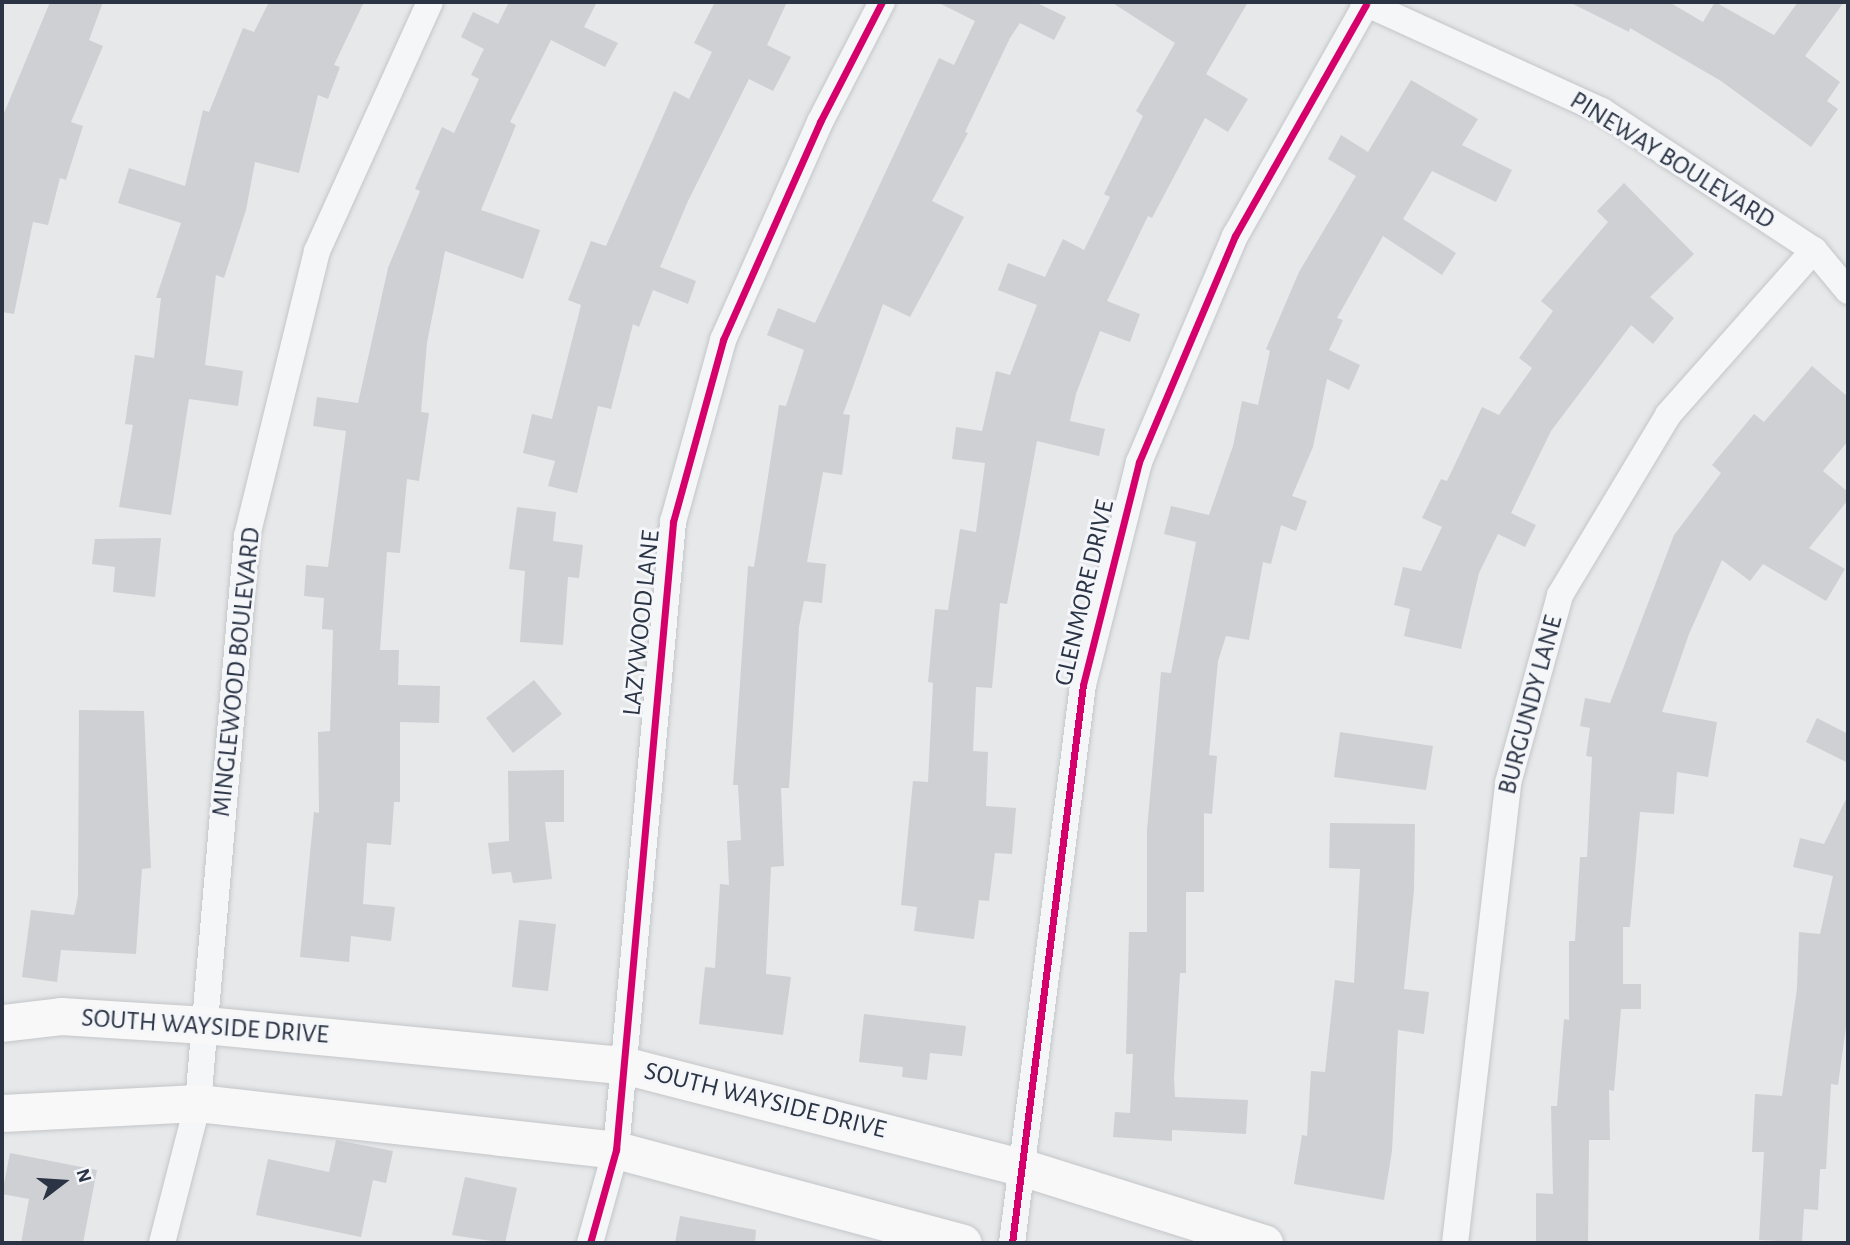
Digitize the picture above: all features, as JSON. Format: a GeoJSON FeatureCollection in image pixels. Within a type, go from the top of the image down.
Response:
{"type":"FeatureCollection","features":[{"type":"Feature","properties":{"kind":"main road","name":"SOUTH WAYSIDE DRIVE"},"geometry":{"type":"LineString","coordinates":[[2,1023],[61,1016],[205,1025],[623,1065],[1021,1167],[1264,1243]]}},
{"type":"Feature","properties":{"kind":"main road"},"geometry":{"type":"LineString","coordinates":[[2,1113],[198,1104],[616,1150],[963,1243]]}},
{"type":"Feature","properties":{"kind":"street","name":"MINGLEWOOD BOULEVARD"},"geometry":{"type":"LineString","coordinates":[[162,1243],[198,1104],[247,536],[317,251],[430,2]]}},
{"type":"Feature","properties":{"kind":"street","name":"LAZYWOOD LANE"},"geometry":{"type":"LineString","coordinates":[[590,1243],[616,1150],[673,522],[723,340],[820,122],[882,2]]}},
{"type":"Feature","properties":{"kind":"street","name":"PINEWAY BOULEVARD"},"geometry":{"type":"LineString","coordinates":[[1364,3],[1602,111],[1815,250],[1848,291]]}},
{"type":"Feature","properties":{"kind":"street","name":"GLENMORE DRIVE"},"geometry":{"type":"LineString","coordinates":[[1012,1243],[1083,685],[1139,461],[1236,236],[1364,3]]}},
{"type":"Feature","properties":{"kind":"street","name":"BURGUNDY LANE"},"geometry":{"type":"LineString","coordinates":[[1455,1243],[1508,783],[1560,595],[1668,415],[1815,250]]}},
{"type":"Feature","properties":{"kind":"building"},"geometry":{"type":"Polygon","coordinates":[[[50,2],[103,2],[89,40],[103,46],[71,122],[83,126],[66,180],[60,178],[48,225],[33,222],[14,314],[2,312],[2,118],[50,2]]]}},
{"type":"Feature","properties":{"kind":"building"},"geometry":{"type":"Polygon","coordinates":[[[269,2],[364,2],[334,65],[340,67],[328,99],[318,95],[299,173],[255,162],[246,210],[224,278],[216,275],[205,365],[243,371],[238,406],[189,399],[171,515],[119,507],[133,425],[125,424],[135,355],[154,358],[161,298],[156,298],[181,223],[118,203],[129,168],[185,186],[203,110],[209,112],[243,28],[254,32],[269,2]]]}},
{"type":"Feature","properties":{"kind":"building"},"geometry":{"type":"Polygon","coordinates":[[[509,2],[597,2],[584,27],[618,43],[605,67],[551,40],[510,122],[516,125],[481,210],[540,230],[523,279],[445,251],[427,343],[421,412],[429,413],[419,481],[407,479],[400,553],[387,552],[380,650],[399,650],[398,685],[440,686],[439,723],[400,722],[400,802],[394,802],[391,845],[367,843],[363,904],[395,907],[391,941],[351,936],[349,962],[300,957],[314,812],[319,813],[318,732],[330,731],[333,630],[322,629],[324,598],[304,596],[306,565],[328,567],[346,431],[313,426],[317,397],[358,403],[388,268],[420,191],[415,189],[442,127],[454,133],[479,79],[471,75],[484,49],[461,37],[473,12],[498,24],[509,2]]]}},
{"type":"Feature","properties":{"kind":"building"},"geometry":{"type":"Polygon","coordinates":[[[715,2],[787,2],[767,45],[791,57],[773,91],[749,79],[688,201],[660,267],[696,281],[688,304],[653,290],[639,327],[633,324],[611,409],[598,406],[577,493],[548,486],[555,461],[523,453],[532,414],[552,419],[581,305],[568,300],[591,241],[606,246],[674,91],[689,99],[712,52],[694,43],[715,2]]]}},
{"type":"Feature","properties":{"kind":"building"},"geometry":{"type":"Polygon","coordinates":[[[937,2],[1035,2],[1066,17],[1054,40],[1020,23],[1010,38],[965,132],[968,133],[932,201],[964,217],[910,317],[883,304],[843,414],[850,415],[842,475],[823,472],[807,562],[826,564],[822,603],[804,601],[799,627],[789,788],[781,788],[784,866],[771,867],[766,974],[791,977],[783,1035],[699,1024],[705,967],[715,968],[720,884],[729,885],[727,841],[741,840],[738,785],[733,785],[748,566],[754,567],[779,405],[786,406],[804,350],[767,335],[778,308],[815,323],[939,58],[954,65],[975,21],[937,2]]]}},
{"type":"Feature","properties":{"kind":"building"},"geometry":{"type":"Polygon","coordinates":[[[1111,2],[1248,2],[1206,74],[1248,99],[1228,132],[1205,118],[1152,218],[1148,216],[1107,301],[1140,314],[1130,342],[1100,331],[1076,394],[1070,421],[1105,429],[1099,456],[1037,441],[1007,604],[1000,603],[992,688],[976,687],[973,751],[988,752],[986,806],[1016,808],[1012,854],[995,853],[989,901],[979,900],[974,939],[914,931],[917,907],[901,905],[913,781],[928,782],[933,683],[928,682],[935,609],[948,610],[960,529],[976,532],[985,463],[952,459],[956,427],[982,431],[996,371],[1010,375],[1037,305],[998,290],[1008,263],[1045,277],[1063,239],[1084,250],[1110,197],[1104,194],[1143,116],[1136,111],[1175,43],[1111,2]]]}},
{"type":"Feature","properties":{"kind":"building"},"geometry":{"type":"Polygon","coordinates":[[[1569,2],[1669,2],[1703,22],[1715,2],[1774,35],[1798,2],[1844,2],[1805,56],[1840,82],[1827,101],[1838,109],[1811,147],[1721,81],[1630,28],[1629,32],[1569,2]]]}},
{"type":"Feature","properties":{"kind":"building"},"geometry":{"type":"Polygon","coordinates":[[[1411,80],[1478,119],[1462,145],[1512,170],[1496,202],[1432,171],[1403,219],[1456,253],[1442,275],[1383,236],[1337,318],[1343,320],[1329,350],[1360,365],[1349,390],[1327,379],[1313,447],[1292,496],[1307,501],[1296,531],[1281,525],[1271,564],[1263,562],[1249,640],[1226,636],[1218,661],[1209,755],[1217,756],[1212,814],[1204,813],[1204,892],[1186,892],[1186,973],[1180,973],[1175,1097],[1248,1100],[1246,1134],[1172,1130],[1172,1141],[1113,1137],[1115,1112],[1130,1113],[1133,1054],[1126,1054],[1129,932],[1147,932],[1147,830],[1161,672],[1171,673],[1196,542],[1164,534],[1171,506],[1209,515],[1233,446],[1242,401],[1258,405],[1270,351],[1266,349],[1299,272],[1356,176],[1328,159],[1341,135],[1368,152],[1411,80]]]}},
{"type":"Feature","properties":{"kind":"building"},"geometry":{"type":"Polygon","coordinates":[[[1624,183],[1694,254],[1650,297],[1674,318],[1653,344],[1631,325],[1551,431],[1511,513],[1536,525],[1525,547],[1498,534],[1479,573],[1461,649],[1404,636],[1410,609],[1394,605],[1403,567],[1421,571],[1442,527],[1422,518],[1441,479],[1447,481],[1482,407],[1499,415],[1532,368],[1519,358],[1553,311],[1541,301],[1608,222],[1597,211],[1624,183]]]}},
{"type":"Feature","properties":{"kind":"building"},"geometry":{"type":"Polygon","coordinates":[[[1812,366],[1848,397],[1848,441],[1823,471],[1848,492],[1848,500],[1809,548],[1845,569],[1826,601],[1763,564],[1750,581],[1722,560],[1689,634],[1662,712],[1717,722],[1708,777],[1677,772],[1674,814],[1640,812],[1630,927],[1623,927],[1623,984],[1641,984],[1641,1009],[1621,1009],[1614,1091],[1609,1090],[1610,1140],[1589,1140],[1588,1243],[1536,1243],[1536,1193],[1553,1194],[1551,1106],[1557,1106],[1564,1019],[1569,1020],[1569,941],[1575,941],[1580,857],[1587,857],[1592,757],[1586,756],[1590,728],[1580,726],[1585,698],[1610,703],[1674,535],[1721,473],[1712,465],[1754,414],[1764,422],[1812,366]]]}},
{"type":"Feature","properties":{"kind":"building"},"geometry":{"type":"Polygon","coordinates":[[[517,507],[556,512],[553,541],[583,545],[579,578],[568,577],[563,645],[520,642],[525,571],[509,569],[517,507]]]}},
{"type":"Feature","properties":{"kind":"building"},"geometry":{"type":"Polygon","coordinates":[[[161,538],[155,597],[113,592],[115,567],[92,564],[95,539],[161,538]]]}},
{"type":"Feature","properties":{"kind":"building"},"geometry":{"type":"Polygon","coordinates":[[[534,680],[562,714],[513,753],[486,718],[534,680]]]}},
{"type":"Feature","properties":{"kind":"building"},"geometry":{"type":"Polygon","coordinates":[[[79,710],[144,711],[151,868],[142,869],[136,954],[61,950],[57,982],[22,977],[31,910],[74,915],[78,896],[79,710]]]}},
{"type":"Feature","properties":{"kind":"building"},"geometry":{"type":"Polygon","coordinates":[[[1817,718],[1848,734],[1848,763],[1806,742],[1817,718]]]}},
{"type":"Feature","properties":{"kind":"building"},"geometry":{"type":"Polygon","coordinates":[[[1340,732],[1433,746],[1426,790],[1334,777],[1340,732]]]}},
{"type":"Feature","properties":{"kind":"building"},"geometry":{"type":"Polygon","coordinates":[[[564,770],[564,822],[545,822],[552,879],[513,883],[511,872],[492,874],[488,843],[509,841],[508,771],[564,770]]]}},
{"type":"Feature","properties":{"kind":"building"},"geometry":{"type":"Polygon","coordinates":[[[1848,795],[1848,1012],[1838,1085],[1831,1084],[1826,1169],[1820,1169],[1818,1210],[1804,1209],[1802,1242],[1759,1240],[1764,1152],[1752,1152],[1755,1094],[1782,1096],[1797,988],[1799,932],[1820,934],[1833,876],[1793,867],[1800,838],[1824,844],[1848,795]]]}},
{"type":"Feature","properties":{"kind":"building"},"geometry":{"type":"Polygon","coordinates":[[[1330,823],[1415,824],[1414,890],[1404,989],[1429,992],[1424,1034],[1398,1030],[1392,1151],[1384,1200],[1294,1184],[1302,1135],[1307,1136],[1311,1071],[1325,1072],[1335,980],[1354,983],[1360,869],[1329,868],[1330,823]]]}},
{"type":"Feature","properties":{"kind":"building"},"geometry":{"type":"Polygon","coordinates":[[[519,920],[556,924],[548,991],[512,987],[519,920]]]}},
{"type":"Feature","properties":{"kind":"building"},"geometry":{"type":"Polygon","coordinates":[[[864,1014],[966,1026],[962,1056],[930,1053],[927,1080],[902,1077],[903,1067],[859,1062],[864,1014]]]}},
{"type":"Feature","properties":{"kind":"building"},"geometry":{"type":"Polygon","coordinates":[[[336,1140],[393,1151],[386,1183],[373,1180],[361,1237],[256,1215],[268,1159],[329,1172],[336,1140]]]}},
{"type":"Feature","properties":{"kind":"building"},"geometry":{"type":"Polygon","coordinates":[[[10,1153],[97,1170],[83,1243],[21,1243],[29,1199],[2,1194],[10,1153]]]}},
{"type":"Feature","properties":{"kind":"building"},"geometry":{"type":"Polygon","coordinates":[[[465,1177],[517,1188],[505,1243],[452,1235],[465,1177]]]}},
{"type":"Feature","properties":{"kind":"building"},"geometry":{"type":"Polygon","coordinates":[[[680,1216],[756,1230],[755,1243],[675,1243],[680,1216]]]}},
{"type":"Feature","properties":{"kind":"cycle path"},"geometry":{"type":"LineString","coordinates":[[590,1243],[616,1150],[673,522],[723,340],[820,122],[882,2]]}},
{"type":"Feature","properties":{"kind":"cycle path"},"geometry":{"type":"LineString","coordinates":[[1012,1243],[1083,685],[1139,462],[1235,236],[1366,4]]}}]}
